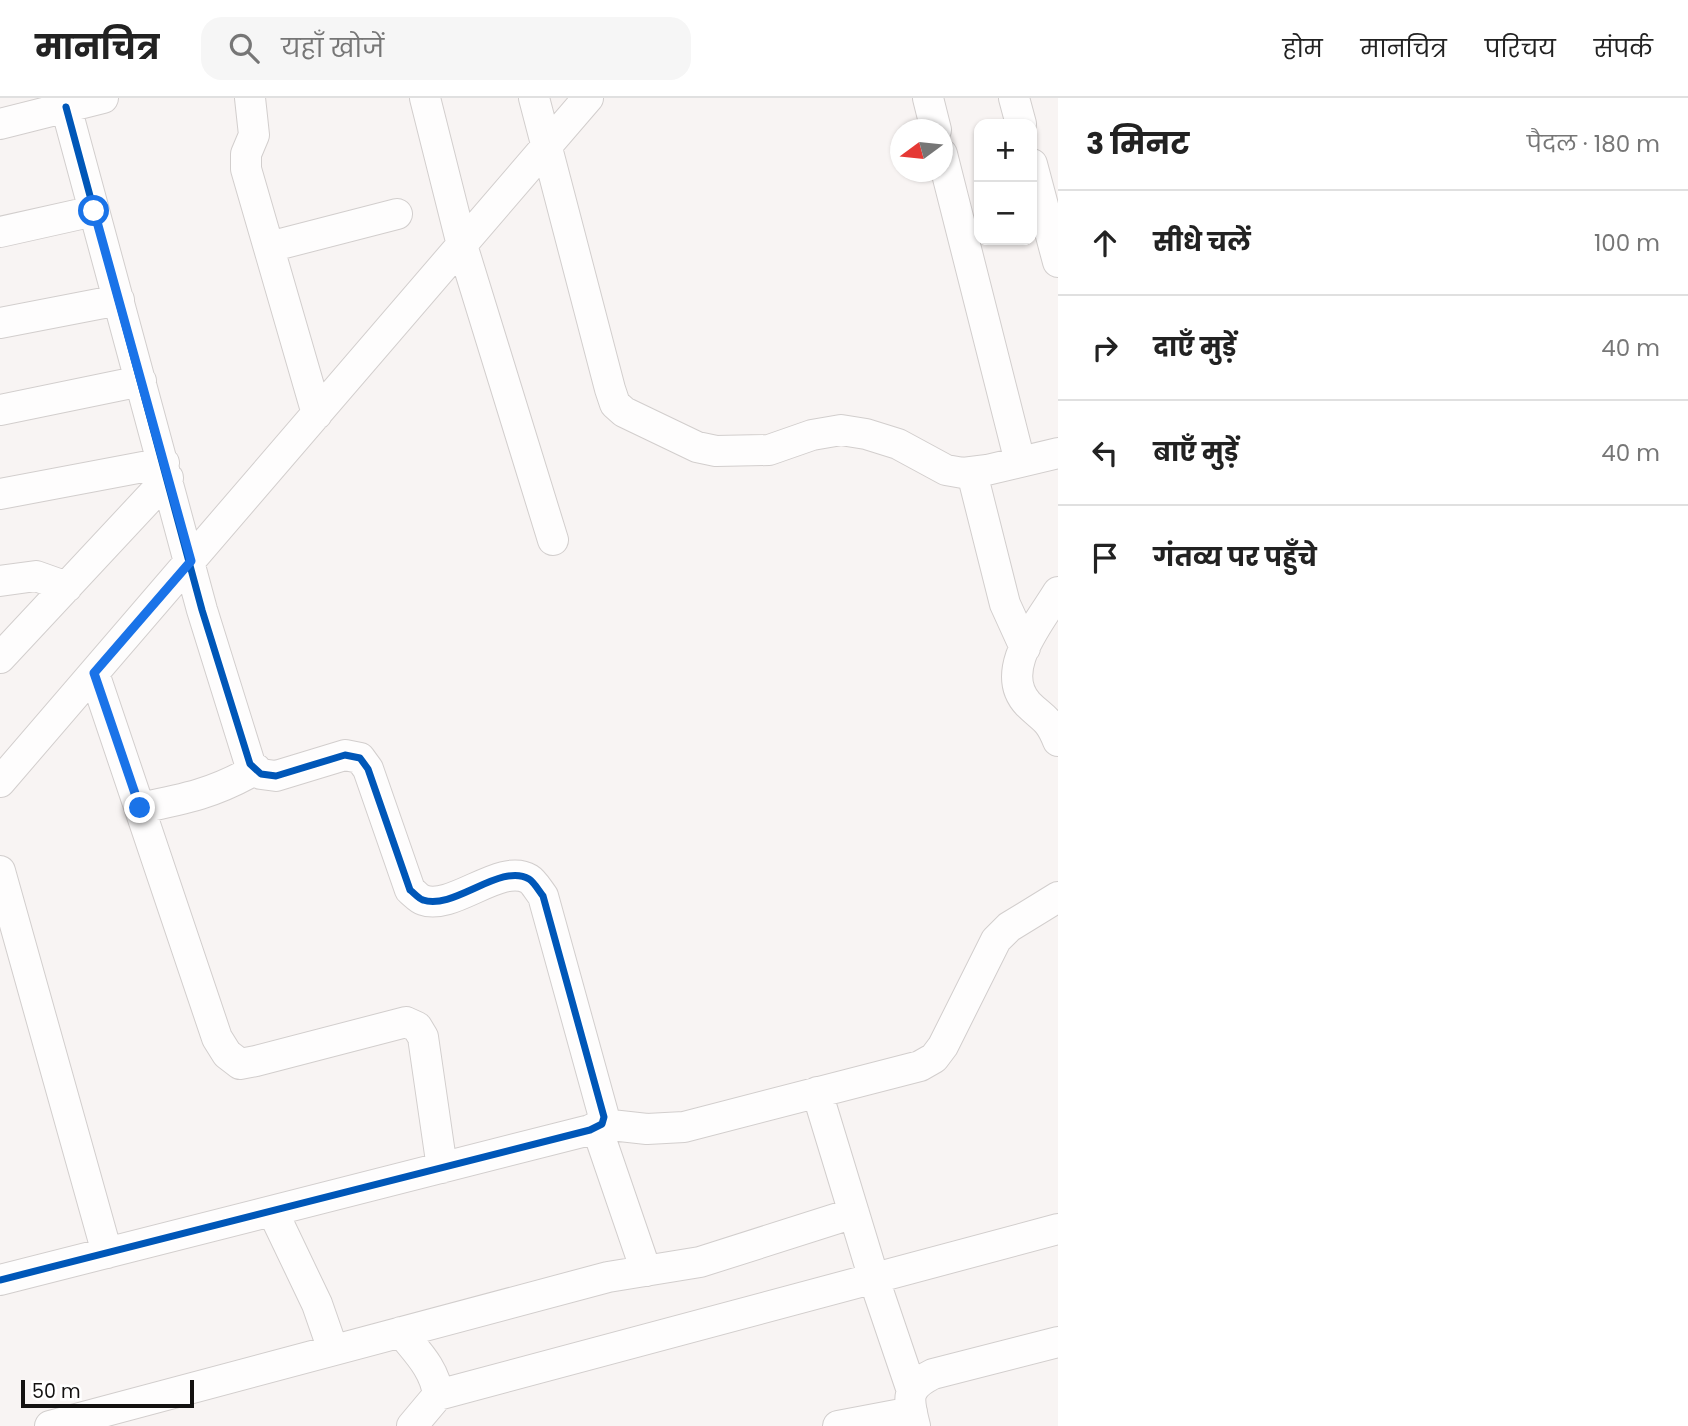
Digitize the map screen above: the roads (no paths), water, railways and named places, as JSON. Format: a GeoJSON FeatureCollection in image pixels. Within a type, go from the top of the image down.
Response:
{"type":"FeatureCollection","features":[{"type":"Feature","properties":{"kind":"street"},"geometry":{"type":"LineString","coordinates":[[0,124],[103,98]]}},
{"type":"Feature","properties":{"kind":"street"},"geometry":{"type":"LineString","coordinates":[[250,98],[254,135],[246,155],[246,169],[317,414]]}},
{"type":"Feature","properties":{"kind":"street"},"geometry":{"type":"LineString","coordinates":[[425,98],[462,245],[553,540]]}},
{"type":"Feature","properties":{"kind":"street"},"geometry":{"type":"LineString","coordinates":[[534,98],[610,389],[615,404],[625,412],[705,449],[769,450],[812,435],[841,430],[898,444],[946,470],[972,473],[1058,453]]}},
{"type":"Feature","properties":{"kind":"street"},"geometry":{"type":"LineString","coordinates":[[0,782],[588,98]]}},
{"type":"Feature","properties":{"kind":"street"},"geometry":{"type":"LineString","coordinates":[[928,98],[933,119]]}},
{"type":"Feature","properties":{"kind":"street"},"geometry":{"type":"LineString","coordinates":[[1014,98],[1020,119]]}},
{"type":"Feature","properties":{"kind":"street"},"geometry":{"type":"LineString","coordinates":[[66,107],[191,561],[202,610],[250,764],[261,774],[276,776],[345,755],[360,758],[369,769],[411,890],[423,900],[440,901],[515,876],[529,879],[543,896],[603,1110],[604,1117],[599,1126],[646,1271]]}},
{"type":"Feature","properties":{"kind":"street"},"geometry":{"type":"LineString","coordinates":[[1037,176],[1052,213],[1058,262]]}},
{"type":"Feature","properties":{"kind":"street"},"geometry":{"type":"LineString","coordinates":[[950,182],[1020,462]]}},
{"type":"Feature","properties":{"kind":"street"},"geometry":{"type":"LineString","coordinates":[[0,232],[94,211]]}},
{"type":"Feature","properties":{"kind":"street"},"geometry":{"type":"LineString","coordinates":[[269,247],[397,214]]}},
{"type":"Feature","properties":{"kind":"street"},"geometry":{"type":"LineString","coordinates":[[0,323],[119,300]]}},
{"type":"Feature","properties":{"kind":"street"},"geometry":{"type":"LineString","coordinates":[[0,410],[141,381]]}},
{"type":"Feature","properties":{"kind":"street"},"geometry":{"type":"LineString","coordinates":[[0,494],[166,471]]}},
{"type":"Feature","properties":{"kind":"street"},"geometry":{"type":"LineString","coordinates":[[0,657],[67,587],[166,471]]}},
{"type":"Feature","properties":{"kind":"street"},"geometry":{"type":"LineString","coordinates":[[972,473],[1005,604],[1025,648]]}},
{"type":"Feature","properties":{"kind":"street"},"geometry":{"type":"LineString","coordinates":[[0,581],[36,576],[67,587]]}},
{"type":"Feature","properties":{"kind":"street"},"geometry":{"type":"LineString","coordinates":[[1058,592],[1016,665],[1016,678],[1021,693],[1027,703],[1049,722],[1058,741]]}},
{"type":"Feature","properties":{"kind":"street"},"geometry":{"type":"LineString","coordinates":[[94,673],[217,1038],[228,1054],[240,1064],[256,1062],[406,1022],[416,1027],[423,1037],[442,1168]]}},
{"type":"Feature","properties":{"kind":"street"},"geometry":{"type":"LineString","coordinates":[[140,808],[200,796],[230,785],[256,769]]}},
{"type":"Feature","properties":{"kind":"street"},"geometry":{"type":"LineString","coordinates":[[0,871],[107,1253]]}},
{"type":"Feature","properties":{"kind":"street"},"geometry":{"type":"LineString","coordinates":[[0,1280],[273,1212],[599,1126],[647,1129],[684,1127],[920,1066],[934,1058],[943,1046],[996,940],[1009,927],[1058,897]]}},
{"type":"Feature","properties":{"kind":"street"},"geometry":{"type":"LineString","coordinates":[[817,1092],[913,1410]]}},
{"type":"Feature","properties":{"kind":"street"},"geometry":{"type":"LineString","coordinates":[[273,1212],[317,1304],[333,1350]]}},
{"type":"Feature","properties":{"kind":"street"},"geometry":{"type":"LineString","coordinates":[[50,1426],[608,1277],[700,1262],[854,1213]]}},
{"type":"Feature","properties":{"kind":"street"},"geometry":{"type":"LineString","coordinates":[[412,1426],[438,1395],[1058,1229]]}},
{"type":"Feature","properties":{"kind":"street"},"geometry":{"type":"LineString","coordinates":[[401,1332],[431,1370],[436,1380],[438,1395]]}},
{"type":"Feature","properties":{"kind":"street"},"geometry":{"type":"LineString","coordinates":[[913,1410],[916,1382],[933,1374],[1058,1342]]}},
{"type":"Feature","properties":{"kind":"street"},"geometry":{"type":"LineString","coordinates":[[838,1426],[913,1410]]}}]}
